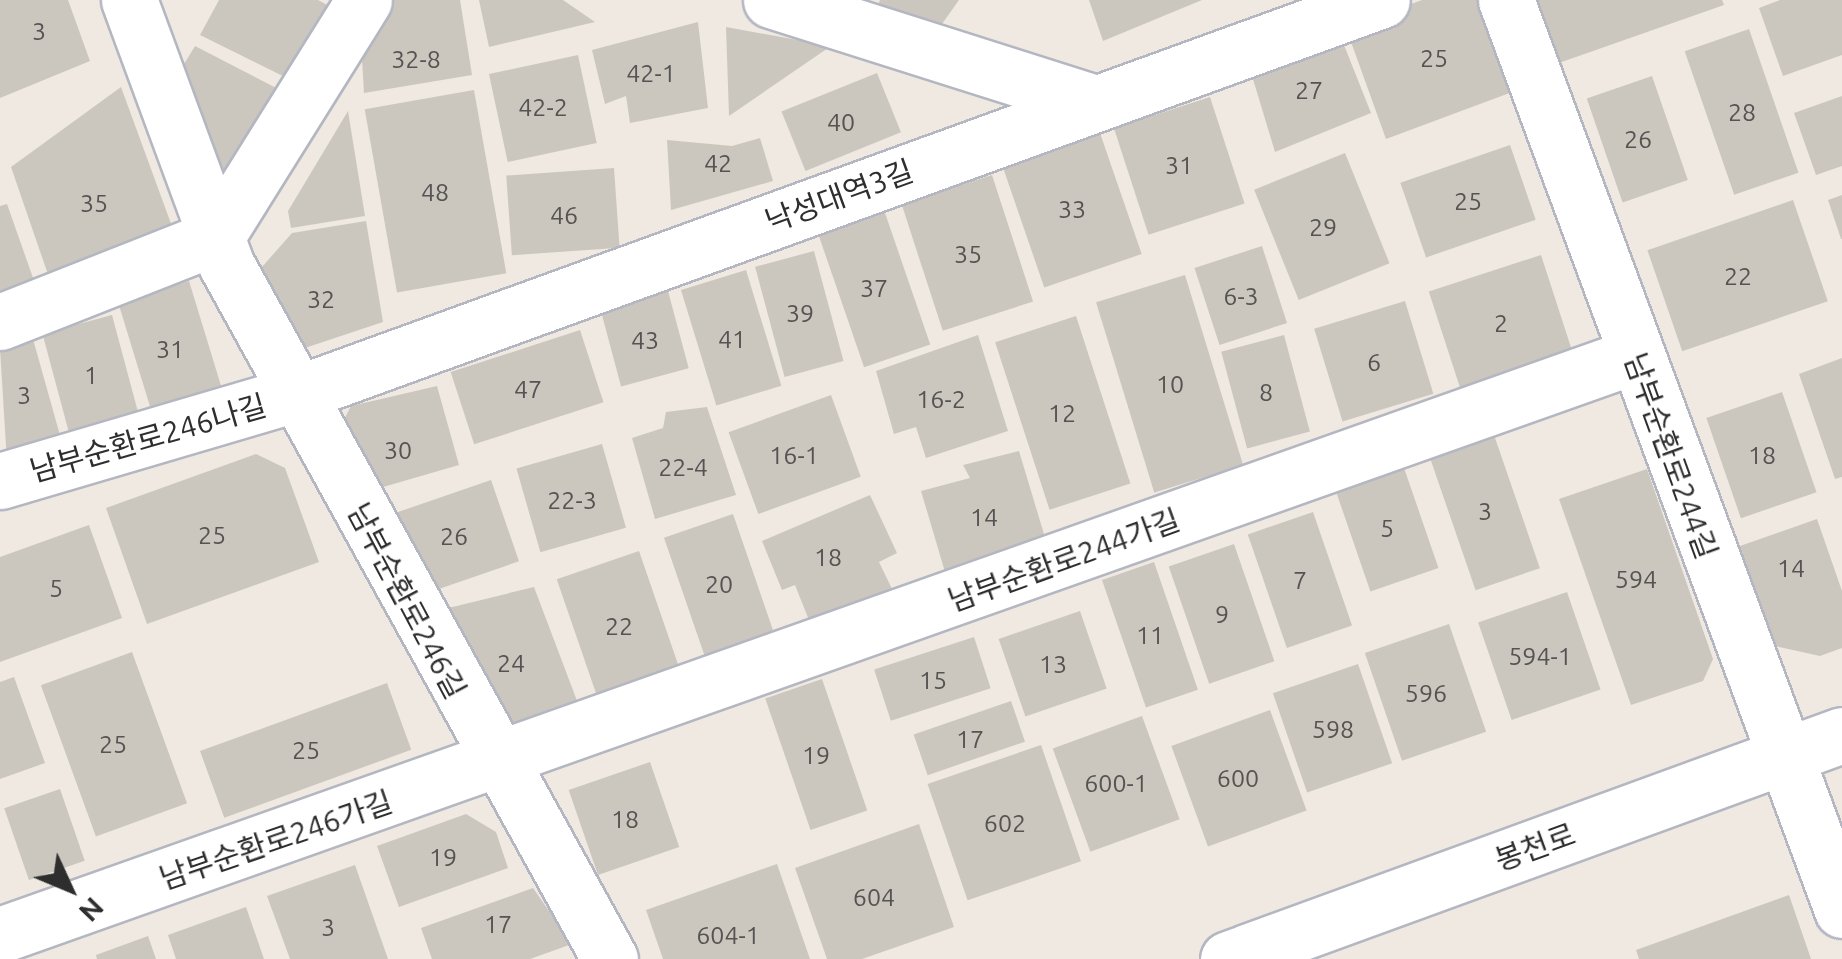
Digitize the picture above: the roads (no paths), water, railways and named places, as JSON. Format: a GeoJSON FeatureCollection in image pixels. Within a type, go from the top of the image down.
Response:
{"type":"FeatureCollection","features":[{"type":"Feature","properties":{"kind":"street","name":"남부순환로246길"},"geometry":{"type":"LineString","coordinates":[[129,0],[216,238],[495,764],[610,959]]}},
{"type":"Feature","properties":{"kind":"street"},"geometry":{"type":"LineString","coordinates":[[0,322],[216,238],[364,0]]}},
{"type":"Feature","properties":{"kind":"street"},"geometry":{"type":"LineString","coordinates":[[771,0],[1094,103]]}},
{"type":"Feature","properties":{"kind":"street","name":"낙성대역3길"},"geometry":{"type":"LineString","coordinates":[[296,394],[1094,103],[1293,15],[1382,0]]}},
{"type":"Feature","properties":{"kind":"street","name":"남부순환로244길"},"geometry":{"type":"LineString","coordinates":[[1506,0],[1782,757],[1842,910]]}},
{"type":"Feature","properties":{"kind":"street","name":"남부순환로244가길"},"geometry":{"type":"LineString","coordinates":[[495,764],[1634,356]]}},
{"type":"Feature","properties":{"kind":"street","name":"남부순환로246나길"},"geometry":{"type":"LineString","coordinates":[[0,481],[296,394]]}},
{"type":"Feature","properties":{"kind":"street","name":"봉천로"},"geometry":{"type":"LineString","coordinates":[[1228,959],[1842,735]]}},
{"type":"Feature","properties":{"kind":"street","name":"남부순환로246가길"},"geometry":{"type":"LineString","coordinates":[[0,935],[495,764]]}}]}
